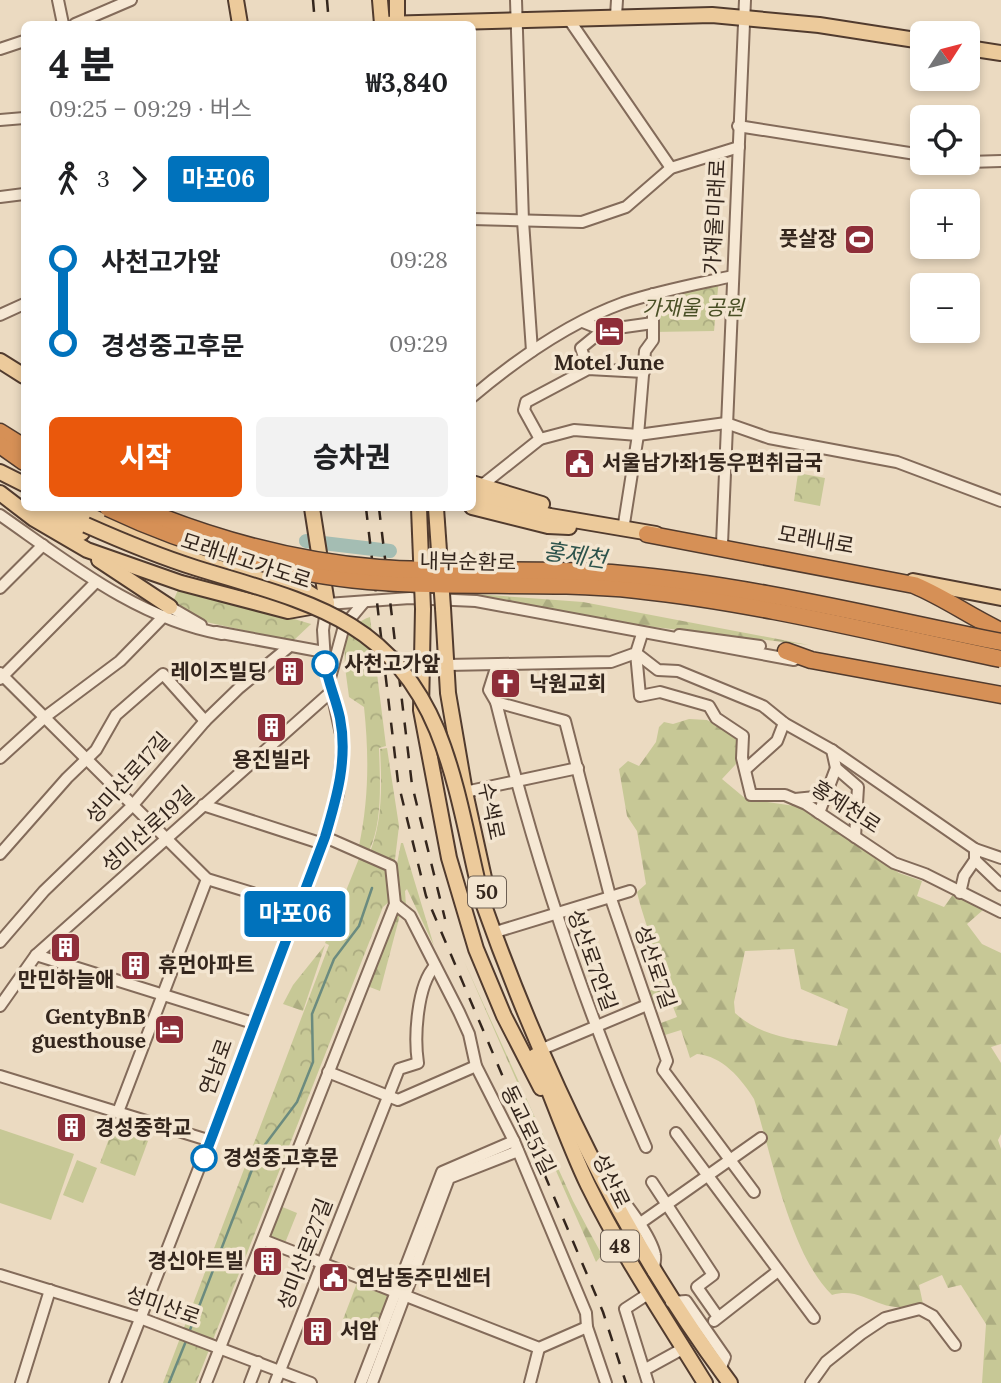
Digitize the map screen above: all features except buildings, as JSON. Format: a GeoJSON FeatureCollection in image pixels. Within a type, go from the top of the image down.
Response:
{"type":"FeatureCollection","features":[{"type":"Feature","properties":{"kind":"highway"},"geometry":{"type":"LineString","coordinates":[[0,432],[21,445]]}},
{"type":"Feature","properties":{"kind":"highway"},"geometry":{"type":"LineString","coordinates":[[0,445],[21,459]]}},
{"type":"Feature","properties":{"kind":"highway","name":"내부순환로"},"geometry":{"type":"LineString","coordinates":[[115,511],[167,532],[230,552],[336,578],[638,590],[741,605],[1001,659]]}},
{"type":"Feature","properties":{"kind":"highway","name":"내부순환로"},"geometry":{"type":"LineString","coordinates":[[147,511],[200,530],[293,555],[337,563],[378,568],[619,574],[661,578],[742,590],[1001,642]]}},
{"type":"Feature","properties":{"kind":"highway"},"geometry":{"type":"LineString","coordinates":[[647,534],[914,585],[943,597],[974,619],[1001,631]]}},
{"type":"Feature","properties":{"kind":"highway"},"geometry":{"type":"LineString","coordinates":[[786,651],[811,660],[1001,695]]}},
{"type":"Feature","properties":{"kind":"main road"},"geometry":{"type":"LineString","coordinates":[[236,0],[240,21]]}},
{"type":"Feature","properties":{"kind":"main road"},"geometry":{"type":"LineString","coordinates":[[380,0],[382,21]]}},
{"type":"Feature","properties":{"kind":"main road"},"geometry":{"type":"LineString","coordinates":[[397,0],[397,21]]}},
{"type":"Feature","properties":{"kind":"main road"},"geometry":{"type":"LineString","coordinates":[[476,23],[570,21],[616,16],[712,15],[910,39]]}},
{"type":"Feature","properties":{"kind":"main road"},"geometry":{"type":"LineString","coordinates":[[980,50],[1001,53]]}},
{"type":"Feature","properties":{"kind":"main road"},"geometry":{"type":"LineString","coordinates":[[0,361],[21,374]]}},
{"type":"Feature","properties":{"kind":"main road"},"geometry":{"type":"LineString","coordinates":[[3,478],[21,485]]}},
{"type":"Feature","properties":{"kind":"main road"},"geometry":{"type":"LineString","coordinates":[[3,478],[21,498]]}},
{"type":"Feature","properties":{"kind":"main road"},"geometry":{"type":"LineString","coordinates":[[476,488],[617,530]]}},
{"type":"Feature","properties":{"kind":"main road"},"geometry":{"type":"LineString","coordinates":[[0,493],[21,509]]}},
{"type":"Feature","properties":{"kind":"main road"},"geometry":{"type":"LineString","coordinates":[[476,508],[548,526],[617,530]]}},
{"type":"Feature","properties":{"kind":"main road"},"geometry":{"type":"LineString","coordinates":[[24,511],[87,550],[167,612]]}},
{"type":"Feature","properties":{"kind":"main road","name":"모래내고가도로"},"geometry":{"type":"LineString","coordinates":[[43,511],[84,529],[321,607],[351,625],[378,647],[412,686],[436,729],[448,762],[478,901],[550,1100]]}},
{"type":"Feature","properties":{"kind":"main road","name":"모래내고가도로"},"geometry":{"type":"LineString","coordinates":[[62,511],[84,529]]}},
{"type":"Feature","properties":{"kind":"main road"},"geometry":{"type":"LineString","coordinates":[[81,511],[159,547],[284,581],[326,598]]}},
{"type":"Feature","properties":{"kind":"main road"},"geometry":{"type":"LineString","coordinates":[[312,511],[326,598]]}},
{"type":"Feature","properties":{"kind":"main road","name":"50"},"geometry":{"type":"LineString","coordinates":[[419,511],[424,627],[421,709],[449,858],[463,910],[500,1007],[532,1075],[550,1100]]}},
{"type":"Feature","properties":{"kind":"main road","name":"수색로"},"geometry":{"type":"LineString","coordinates":[[436,511],[447,693],[465,792],[499,931],[547,1047],[568,1108]]}},
{"type":"Feature","properties":{"kind":"main road","name":"모래내로"},"geometry":{"type":"LineString","coordinates":[[617,530],[681,535],[1001,598]]}},
{"type":"Feature","properties":{"kind":"main road"},"geometry":{"type":"LineString","coordinates":[[87,550],[181,583],[288,611],[326,598]]}},
{"type":"Feature","properties":{"kind":"main road"},"geometry":{"type":"LineString","coordinates":[[284,581],[296,594],[294,606],[288,611]]}},
{"type":"Feature","properties":{"kind":"main road"},"geometry":{"type":"LineString","coordinates":[[167,612],[169,593],[181,583]]}},
{"type":"Feature","properties":{"kind":"main road"},"geometry":{"type":"LineString","coordinates":[[424,627],[437,660],[447,666]]}},
{"type":"Feature","properties":{"kind":"main road","name":"모래내고가도로"},"geometry":{"type":"LineString","coordinates":[[478,901],[568,1108]]}},
{"type":"Feature","properties":{"kind":"main road","name":"성산로"},"geometry":{"type":"LineString","coordinates":[[550,1100],[587,1184],[648,1294],[705,1383]]}},
{"type":"Feature","properties":{"kind":"main road","name":"성산로"},"geometry":{"type":"LineString","coordinates":[[568,1108],[603,1186],[653,1272],[671,1302],[730,1383]]}},
{"type":"Feature","properties":{"kind":"street"},"geometry":{"type":"LineString","coordinates":[[58,0],[62,21]]}},
{"type":"Feature","properties":{"kind":"street"},"geometry":{"type":"LineString","coordinates":[[84,21],[131,0]]}},
{"type":"Feature","properties":{"kind":"street"},"geometry":{"type":"LineString","coordinates":[[516,0],[523,221],[532,351]]}},
{"type":"Feature","properties":{"kind":"street"},"geometry":{"type":"LineString","coordinates":[[616,16],[617,0]]}},
{"type":"Feature","properties":{"kind":"street"},"geometry":{"type":"LineString","coordinates":[[745,18],[746,0]]}},
{"type":"Feature","properties":{"kind":"street","name":"가재울미래로"},"geometry":{"type":"LineString","coordinates":[[722,544],[740,147],[738,126],[745,18]]}},
{"type":"Feature","properties":{"kind":"street"},"geometry":{"type":"LineString","coordinates":[[570,21],[671,168]]}},
{"type":"Feature","properties":{"kind":"street"},"geometry":{"type":"LineString","coordinates":[[0,49],[21,42]]}},
{"type":"Feature","properties":{"kind":"street"},"geometry":{"type":"LineString","coordinates":[[0,120],[21,118]]}},
{"type":"Feature","properties":{"kind":"street"},"geometry":{"type":"LineString","coordinates":[[738,126],[910,153]]}},
{"type":"Feature","properties":{"kind":"street"},"geometry":{"type":"LineString","coordinates":[[476,219],[582,222],[626,207],[671,168],[740,147]]}},
{"type":"Feature","properties":{"kind":"street"},"geometry":{"type":"LineString","coordinates":[[980,162],[1001,161]]}},
{"type":"Feature","properties":{"kind":"street"},"geometry":{"type":"LineString","coordinates":[[0,197],[21,194]]}},
{"type":"Feature","properties":{"kind":"street"},"geometry":{"type":"LineString","coordinates":[[476,394],[532,351],[583,321],[622,303],[733,276]]}},
{"type":"Feature","properties":{"kind":"street"},"geometry":{"type":"LineString","coordinates":[[617,530],[638,435],[645,351],[653,340],[653,294]]}},
{"type":"Feature","properties":{"kind":"street"},"geometry":{"type":"LineString","coordinates":[[0,314],[21,305]]}},
{"type":"Feature","properties":{"kind":"street"},"geometry":{"type":"LineString","coordinates":[[583,321],[603,330]]}},
{"type":"Feature","properties":{"kind":"street"},"geometry":{"type":"LineString","coordinates":[[588,369],[581,348],[603,330],[653,323]]}},
{"type":"Feature","properties":{"kind":"street"},"geometry":{"type":"LineString","coordinates":[[540,439],[524,410],[526,402],[588,369],[644,372]]}},
{"type":"Feature","properties":{"kind":"street"},"geometry":{"type":"LineString","coordinates":[[476,487],[540,439],[574,430],[638,435],[726,423],[769,438],[897,462],[1001,502]]}},
{"type":"Feature","properties":{"kind":"street"},"geometry":{"type":"LineString","coordinates":[[0,515],[96,582],[222,634],[324,652]]}},
{"type":"Feature","properties":{"kind":"street"},"geometry":{"type":"LineString","coordinates":[[0,588],[43,545]]}},
{"type":"Feature","properties":{"kind":"street"},"geometry":{"type":"LineString","coordinates":[[96,582],[1,676],[207,879],[298,907]]}},
{"type":"Feature","properties":{"kind":"street"},"geometry":{"type":"LineString","coordinates":[[326,598],[364,602],[410,598],[476,601],[542,611],[642,634],[1001,695]]}},
{"type":"Feature","properties":{"kind":"street","name":"연남로"},"geometry":{"type":"LineString","coordinates":[[115,1383],[211,1141],[253,1023],[324,841],[342,772],[343,743],[324,652],[326,598]]}},
{"type":"Feature","properties":{"kind":"street"},"geometry":{"type":"LineString","coordinates":[[331,686],[344,626],[364,602]]}},
{"type":"Feature","properties":{"kind":"street"},"geometry":{"type":"LineString","coordinates":[[0,758],[45,717],[120,661],[167,612]]}},
{"type":"Feature","properties":{"kind":"street"},"geometry":{"type":"LineString","coordinates":[[642,634],[691,635],[786,651],[1001,695]]}},
{"type":"Feature","properties":{"kind":"street","name":"홍제천로"},"geometry":{"type":"LineString","coordinates":[[642,634],[636,653],[640,696],[660,692],[709,706],[716,718],[743,736],[742,758],[747,768],[751,795],[785,795],[795,799],[894,863],[925,874],[1001,912]]}},
{"type":"Feature","properties":{"kind":"street","name":"성미산로17길"},"geometry":{"type":"LineString","coordinates":[[0,942],[44,891],[132,806],[205,721],[246,682],[290,646]]}},
{"type":"Feature","properties":{"kind":"street"},"geometry":{"type":"LineString","coordinates":[[447,666],[543,661],[611,662],[636,653],[658,670],[678,671],[763,706],[784,723],[832,750],[975,854],[1001,885]]}},
{"type":"Feature","properties":{"kind":"street"},"geometry":{"type":"LineString","coordinates":[[497,665],[489,690],[496,702],[516,781]]}},
{"type":"Feature","properties":{"kind":"street"},"geometry":{"type":"LineString","coordinates":[[0,854],[100,746],[116,715],[163,674],[205,721]]}},
{"type":"Feature","properties":{"kind":"street","name":"성미산로19길"},"geometry":{"type":"LineString","coordinates":[[0,1006],[36,955],[331,686]]}},
{"type":"Feature","properties":{"kind":"street","name":"성산로7길"},"geometry":{"type":"LineString","coordinates":[[496,702],[565,721],[610,896],[667,1062],[663,1070],[754,1192]]}},
{"type":"Feature","properties":{"kind":"street"},"geometry":{"type":"LineString","coordinates":[[747,768],[777,741],[784,723]]}},
{"type":"Feature","properties":{"kind":"street"},"geometry":{"type":"LineString","coordinates":[[819,813],[836,768],[832,750]]}},
{"type":"Feature","properties":{"kind":"street"},"geometry":{"type":"LineString","coordinates":[[465,792],[578,768]]}},
{"type":"Feature","properties":{"kind":"street"},"geometry":{"type":"LineString","coordinates":[[836,768],[858,787],[855,837]]}},
{"type":"Feature","properties":{"kind":"street","name":"성산로7안길"},"geometry":{"type":"LineString","coordinates":[[516,781],[555,914],[596,1026],[646,1147]]}},
{"type":"Feature","properties":{"kind":"street"},"geometry":{"type":"LineString","coordinates":[[795,799],[825,796]]}},
{"type":"Feature","properties":{"kind":"street"},"geometry":{"type":"LineString","coordinates":[[203,805],[324,841],[391,866],[395,904],[206,1383]]}},
{"type":"Feature","properties":{"kind":"street"},"geometry":{"type":"LineString","coordinates":[[975,854],[1001,858]]}},
{"type":"Feature","properties":{"kind":"street"},"geometry":{"type":"LineString","coordinates":[[960,893],[964,876],[975,854]]}},
{"type":"Feature","properties":{"kind":"street"},"geometry":{"type":"LineString","coordinates":[[118,1112],[207,879]]}},
{"type":"Feature","properties":{"kind":"street"},"geometry":{"type":"LineString","coordinates":[[499,931],[630,891]]}},
{"type":"Feature","properties":{"kind":"street","name":"동교로51길"},"geometry":{"type":"LineString","coordinates":[[395,904],[410,916],[469,1034],[476,1066],[516,1146],[581,1301],[606,1383]]}},
{"type":"Feature","properties":{"kind":"street"},"geometry":{"type":"LineString","coordinates":[[36,955],[253,1023]]}},
{"type":"Feature","properties":{"kind":"street","name":"성미산로27길"},"geometry":{"type":"LineString","coordinates":[[275,1383],[399,1069],[418,1063],[417,1017],[429,972],[435,966]]}},
{"type":"Feature","properties":{"kind":"street"},"geometry":{"type":"LineString","coordinates":[[547,1047],[647,1005]]}},
{"type":"Feature","properties":{"kind":"street"},"geometry":{"type":"LineString","coordinates":[[328,1072],[398,1100],[476,1066]]}},
{"type":"Feature","properties":{"kind":"street"},"geometry":{"type":"LineString","coordinates":[[0,1076],[211,1141]]}},
{"type":"Feature","properties":{"kind":"street"},"geometry":{"type":"LineString","coordinates":[[676,1133],[814,1318]]}},
{"type":"Feature","properties":{"kind":"street"},"geometry":{"type":"LineString","coordinates":[[639,1224],[761,1138]]}},
{"type":"Feature","properties":{"kind":"street"},"geometry":{"type":"LineString","coordinates":[[361,1383],[449,1178],[516,1146]]}},
{"type":"Feature","properties":{"kind":"street"},"geometry":{"type":"LineString","coordinates":[[652,1182],[666,1203]]}},
{"type":"Feature","properties":{"kind":"street","name":"성산로"},"geometry":{"type":"LineString","coordinates":[[603,1186],[617,1192],[639,1224],[656,1255],[653,1272]]}},
{"type":"Feature","properties":{"kind":"street","name":"성산로"},"geometry":{"type":"LineString","coordinates":[[666,1203],[713,1275],[697,1287],[718,1317]]}},
{"type":"Feature","properties":{"kind":"street"},"geometry":{"type":"LineString","coordinates":[[262,1240],[539,1348],[587,1327]]}},
{"type":"Feature","properties":{"kind":"street"},"geometry":{"type":"LineString","coordinates":[[706,1328],[778,1271]]}},
{"type":"Feature","properties":{"kind":"street","name":"성미산로"},"geometry":{"type":"LineString","coordinates":[[0,1275],[140,1318],[311,1383]]}},
{"type":"Feature","properties":{"kind":"street"},"geometry":{"type":"LineString","coordinates":[[21,1383],[50,1290]]}},
{"type":"Feature","properties":{"kind":"street"},"geometry":{"type":"LineString","coordinates":[[372,1383],[401,1294]]}},
{"type":"Feature","properties":{"kind":"street"},"geometry":{"type":"LineString","coordinates":[[648,1294],[625,1309],[648,1383]]}},
{"type":"Feature","properties":{"kind":"street","name":"성산로"},"geometry":{"type":"LineString","coordinates":[[671,1302],[686,1301],[706,1328],[725,1357],[720,1370]]}},
{"type":"Feature","properties":{"kind":"street"},"geometry":{"type":"LineString","coordinates":[[811,1383],[826,1362],[884,1318],[920,1309],[933,1316],[955,1345]]}},
{"type":"Feature","properties":{"kind":"street"},"geometry":{"type":"LineString","coordinates":[[539,1348],[531,1380],[543,1383]]}},
{"type":"Feature","properties":{"kind":"street"},"geometry":{"type":"LineString","coordinates":[[644,1370],[684,1348]]}},
{"type":"Feature","properties":{"kind":"street"},"geometry":{"type":"LineString","coordinates":[[250,1383],[258,1362]]}},
{"type":"Feature","properties":{"kind":"green space","name":"가재울 공원"},"geometry":{"type":"Polygon","coordinates":[[[719,278],[714,331],[653,332],[656,293],[719,278]]]}},
{"type":"Feature","properties":{"kind":"green space"},"geometry":{"type":"Polygon","coordinates":[[[798,473],[825,478],[820,506],[794,501],[798,473]]]}},
{"type":"Feature","properties":{"kind":"green space"},"geometry":{"type":"Polygon","coordinates":[[[180,585],[311,624],[293,641],[197,620],[172,604],[180,585]]]}},
{"type":"Feature","properties":{"kind":"green space"},"geometry":{"type":"Polygon","coordinates":[[[449,592],[583,602],[809,645],[628,624],[449,592]]]}},
{"type":"Feature","properties":{"kind":"green space"},"geometry":{"type":"Polygon","coordinates":[[[370,617],[386,746],[379,748],[379,814],[369,851],[359,846],[367,776],[364,707],[349,697],[345,651],[351,630],[370,617]]]}},
{"type":"Feature","properties":{"kind":"green space"},"geometry":{"type":"Polygon","coordinates":[[[689,719],[707,720],[739,738],[736,764],[722,779],[746,799],[802,807],[899,873],[922,881],[917,896],[944,907],[954,893],[983,910],[967,924],[982,944],[1001,953],[1001,1044],[991,1047],[1001,1063],[1001,1134],[998,1140],[1001,1149],[1001,1383],[982,1383],[986,1324],[961,1285],[948,1288],[942,1275],[919,1285],[923,1304],[918,1305],[892,1307],[852,1294],[832,1295],[817,1277],[794,1230],[754,1099],[737,1076],[723,1064],[697,1054],[690,1058],[681,1030],[665,1035],[661,1023],[677,1017],[670,999],[652,1005],[647,992],[659,986],[659,976],[637,892],[646,884],[637,831],[627,816],[619,769],[628,761],[639,766],[656,742],[659,727],[664,722],[673,724],[689,719]],[[794,949],[745,951],[734,1002],[735,1013],[746,1022],[770,1033],[837,1046],[848,1009],[801,989],[794,949]]]}},
{"type":"Feature","properties":{"kind":"green space"},"geometry":{"type":"Polygon","coordinates":[[[387,748],[399,826],[390,901],[383,907],[196,1383],[163,1383],[329,945],[325,943],[360,856],[367,859],[372,846],[379,819],[380,749],[387,748]]]}},
{"type":"Feature","properties":{"kind":"green space"},"geometry":{"type":"Polygon","coordinates":[[[401,843],[434,946],[407,889],[406,906],[397,901],[396,869],[401,843]]]}},
{"type":"Feature","properties":{"kind":"green space"},"geometry":{"type":"Polygon","coordinates":[[[398,912],[400,915],[380,991],[367,986],[398,912]]]}},
{"type":"Feature","properties":{"kind":"green space"},"geometry":{"type":"Polygon","coordinates":[[[325,945],[303,1011],[283,1004],[293,985],[325,945]]]}},
{"type":"Feature","properties":{"kind":"green space"},"geometry":{"type":"Polygon","coordinates":[[[464,961],[573,1201],[602,1255],[596,1262],[464,961]]]}},
{"type":"Feature","properties":{"kind":"green space"},"geometry":{"type":"Polygon","coordinates":[[[113,1128],[148,1141],[135,1176],[100,1163],[113,1128]]]}},
{"type":"Feature","properties":{"kind":"green space"},"geometry":{"type":"Polygon","coordinates":[[[0,1129],[74,1154],[51,1220],[0,1203],[0,1129]]]}},
{"type":"Feature","properties":{"kind":"green space"},"geometry":{"type":"Polygon","coordinates":[[[77,1160],[97,1168],[83,1203],[63,1195],[77,1160]]]}},
{"type":"Feature","properties":{"kind":"green space"},"geometry":{"type":"Polygon","coordinates":[[[280,1206],[297,1213],[285,1243],[271,1238],[269,1233],[280,1206]]]}},
{"type":"Feature","properties":{"kind":"green space"},"geometry":{"type":"Polygon","coordinates":[[[357,1283],[386,1294],[389,1300],[375,1335],[342,1322],[357,1283]]]}},
{"type":"Feature","properties":{"kind":"waterway","name":"홍제천"},"geometry":{"type":"LineString","coordinates":[[306,541],[390,551]]}},
{"type":"Feature","properties":{"kind":"waterway"},"geometry":{"type":"LineString","coordinates":[[188,1335],[258,1154],[297,1102],[313,1062],[312,1014],[334,959],[359,926],[372,888]]}},
{"type":"Feature","properties":{"kind":"waterway"},"geometry":{"type":"LineString","coordinates":[[169,1383],[186,1341]]}},
{"type":"Feature","properties":{"kind":"railway"},"geometry":{"type":"LineString","coordinates":[[313,0],[315,21]]}},
{"type":"Feature","properties":{"kind":"railway"},"geometry":{"type":"LineString","coordinates":[[327,0],[329,21]]}},
{"type":"Feature","properties":{"kind":"railway"},"geometry":{"type":"LineString","coordinates":[[366,511],[398,782],[426,896],[603,1312],[626,1383]]}},
{"type":"Feature","properties":{"kind":"railway"},"geometry":{"type":"LineString","coordinates":[[379,511],[412,785],[445,919]]}},
{"type":"Feature","properties":{"kind":"bus line","name":"마포06"},"geometry":{"type":"LineString","coordinates":[[204,1158],[325,837],[338,794],[343,743],[340,717],[325,664]]}},
{"type":"Feature","properties":{"kind":"place","name":"풋살장"},"geometry":{"type":"Point","coordinates":[860,239]}},
{"type":"Feature","properties":{"kind":"place","name":"Motel June"},"geometry":{"type":"Point","coordinates":[609,331]}},
{"type":"Feature","properties":{"kind":"place","name":"서울남가좌1동우편취급국"},"geometry":{"type":"Point","coordinates":[579,463]}},
{"type":"Feature","properties":{"kind":"place","name":"사천고가앞"},"geometry":{"type":"Point","coordinates":[325,664]}},
{"type":"Feature","properties":{"kind":"place","name":"레이즈빌딩"},"geometry":{"type":"Point","coordinates":[290,672]}},
{"type":"Feature","properties":{"kind":"place","name":"낙원교회"},"geometry":{"type":"Point","coordinates":[506,684]}},
{"type":"Feature","properties":{"kind":"place","name":"용진빌라"},"geometry":{"type":"Point","coordinates":[271,728]}},
{"type":"Feature","properties":{"kind":"place","name":"만민하늘애"},"geometry":{"type":"Point","coordinates":[66,948]}},
{"type":"Feature","properties":{"kind":"place","name":"휴먼아파트"},"geometry":{"type":"Point","coordinates":[135,965]}},
{"type":"Feature","properties":{"kind":"place","name":"GentyBnB guesthouse"},"geometry":{"type":"Point","coordinates":[169,1029]}},
{"type":"Feature","properties":{"kind":"place","name":"경성중학교"},"geometry":{"type":"Point","coordinates":[72,1128]}},
{"type":"Feature","properties":{"kind":"place","name":"경성중고후문"},"geometry":{"type":"Point","coordinates":[204,1158]}},
{"type":"Feature","properties":{"kind":"place","name":"경신아트빌"},"geometry":{"type":"Point","coordinates":[267,1261]}},
{"type":"Feature","properties":{"kind":"place","name":"연남동주민센터"},"geometry":{"type":"Point","coordinates":[333,1278]}},
{"type":"Feature","properties":{"kind":"place","name":"서암"},"geometry":{"type":"Point","coordinates":[317,1331]}}]}
